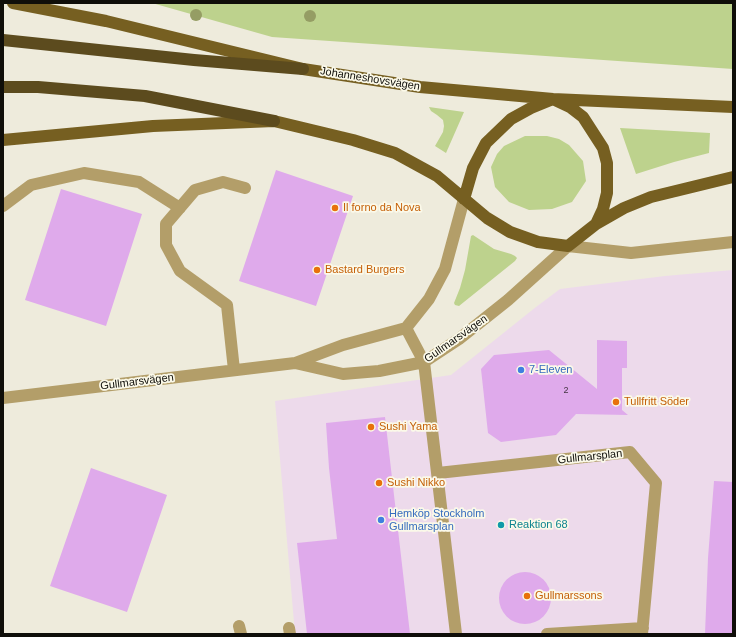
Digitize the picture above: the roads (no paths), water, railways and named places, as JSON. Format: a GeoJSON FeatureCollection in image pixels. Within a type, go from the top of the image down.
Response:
{"type":"FeatureCollection","features":[{"type":"Feature","properties":{"kind":"highway"},"geometry":{"type":"LineString","coordinates":[[3,40],[194,60],[302,69]]}},
{"type":"Feature","properties":{"kind":"highway"},"geometry":{"type":"LineString","coordinates":[[3,87],[38,87],[145,96],[274,121]]}},
{"type":"Feature","properties":{"kind":"main road","name":"Johanneshovsvägen"},"geometry":{"type":"LineString","coordinates":[[14,3],[106,20],[302,69],[420,87],[552,99],[733,107]]}},
{"type":"Feature","properties":{"kind":"main road"},"geometry":{"type":"LineString","coordinates":[[464,199],[473,168],[486,144],[512,119],[531,108],[552,99],[570,108],[583,117],[603,148],[607,163],[607,193],[603,209],[596,224]]}},
{"type":"Feature","properties":{"kind":"main road"},"geometry":{"type":"LineString","coordinates":[[3,140],[153,126],[274,121],[353,140],[395,153],[437,176],[487,218],[510,232],[538,242],[568,246],[596,224],[624,208],[651,197],[733,177]]}},
{"type":"Feature","properties":{"kind":"street"},"geometry":{"type":"LineString","coordinates":[[3,206],[31,185],[84,173],[140,182],[180,208]]}},
{"type":"Feature","properties":{"kind":"street"},"geometry":{"type":"LineString","coordinates":[[234,370],[227,305],[180,271],[166,245],[166,224],[195,190],[223,182],[245,188]]}},
{"type":"Feature","properties":{"kind":"street"},"geometry":{"type":"LineString","coordinates":[[456,634],[424,362],[406,328],[429,299],[445,269],[464,199]]}},
{"type":"Feature","properties":{"kind":"street"},"geometry":{"type":"LineString","coordinates":[[568,246],[631,253],[733,242]]}},
{"type":"Feature","properties":{"kind":"street","name":"Gullmarsvägen"},"geometry":{"type":"LineString","coordinates":[[295,364],[343,374],[379,371],[424,362],[459,339],[508,300],[568,246]]}},
{"type":"Feature","properties":{"kind":"street","name":"Gullmarsvägen"},"geometry":{"type":"LineString","coordinates":[[3,398],[295,364],[343,345],[406,328]]}},
{"type":"Feature","properties":{"kind":"street","name":"Gullmarsplan"},"geometry":{"type":"LineString","coordinates":[[438,473],[630,452],[656,483],[642,631],[547,634]]}},
{"type":"Feature","properties":{"kind":"place","name":"Il forno da Nova"},"geometry":{"type":"Point","coordinates":[335,208]}},
{"type":"Feature","properties":{"kind":"place","name":"Bastard Burgers"},"geometry":{"type":"Point","coordinates":[317,270]}},
{"type":"Feature","properties":{"kind":"place","name":"7-Eleven"},"geometry":{"type":"Point","coordinates":[521,370]}},
{"type":"Feature","properties":{"kind":"place","name":"Tullfritt Söder"},"geometry":{"type":"Point","coordinates":[616,402]}},
{"type":"Feature","properties":{"kind":"place","name":"Sushi Yama"},"geometry":{"type":"Point","coordinates":[371,427]}},
{"type":"Feature","properties":{"kind":"place","name":"Sushi Nikko"},"geometry":{"type":"Point","coordinates":[379,483]}},
{"type":"Feature","properties":{"kind":"place","name":"Hemköp Stockholm Gullmarsplan"},"geometry":{"type":"Point","coordinates":[381,520]}},
{"type":"Feature","properties":{"kind":"place","name":"Reaktion 68"},"geometry":{"type":"Point","coordinates":[501,525]}},
{"type":"Feature","properties":{"kind":"place","name":"Gullmarssons"},"geometry":{"type":"Point","coordinates":[527,596]}}]}
